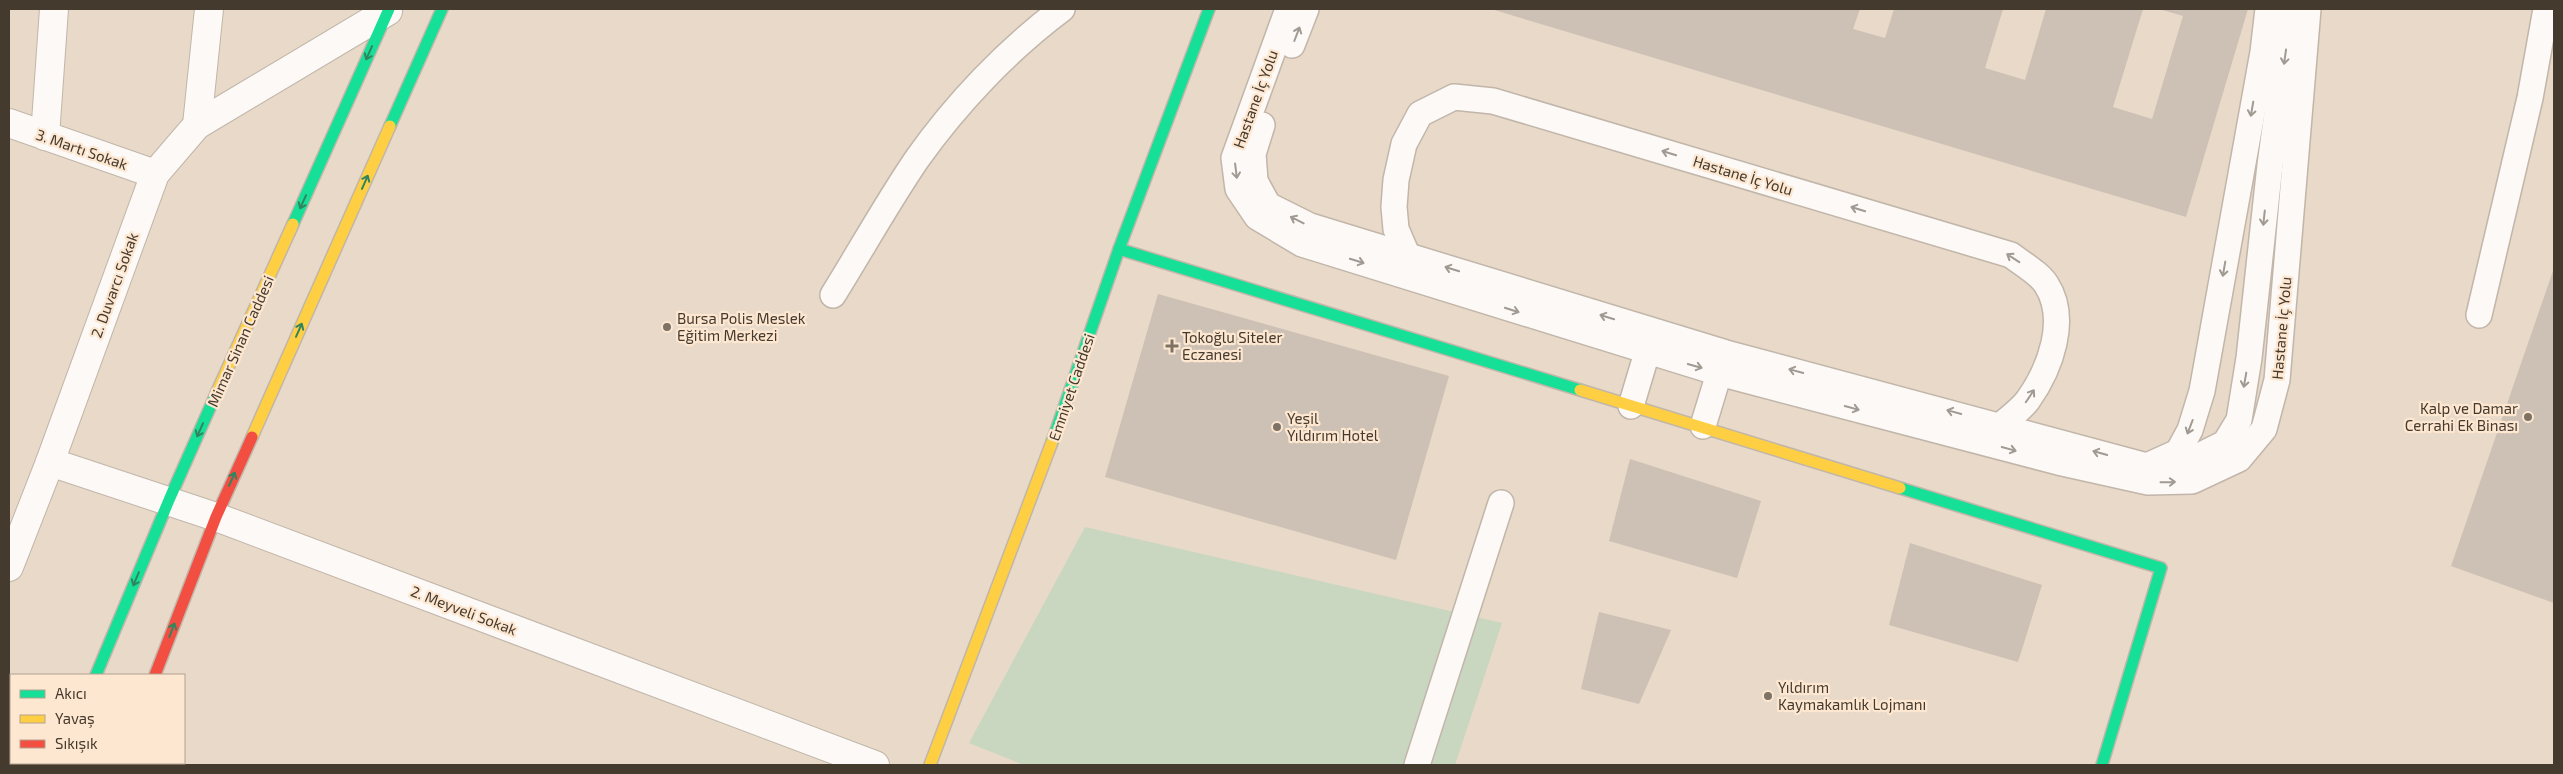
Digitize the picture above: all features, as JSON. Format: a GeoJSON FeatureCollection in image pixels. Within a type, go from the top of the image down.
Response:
{"type":"FeatureCollection","features":[{"type":"Feature","properties":{"kind":"main road"},"geometry":{"type":"LineString","coordinates":[[155,674],[216,517],[442,9]]}},
{"type":"Feature","properties":{"kind":"main road","name":"Mimar Sinan Caddesi"},"geometry":{"type":"LineString","coordinates":[[96,674],[169,500],[389,10]]}},
{"type":"Feature","properties":{"kind":"main road","name":"Emniyet Caddesi"},"geometry":{"type":"LineString","coordinates":[[930,765],[1042,469],[1119,248],[1206,10]]}},
{"type":"Feature","properties":{"kind":"main road"},"geometry":{"type":"LineString","coordinates":[[1119,248],[2161,568],[2102,765]]}},
{"type":"Feature","properties":{"kind":"street"},"geometry":{"type":"LineString","coordinates":[[45,136],[54,9]]}},
{"type":"Feature","properties":{"kind":"street"},"geometry":{"type":"LineString","coordinates":[[197,125],[209,9]]}},
{"type":"Feature","properties":{"kind":"street","name":"2. Duvarcı Sokak"},"geometry":{"type":"LineString","coordinates":[[9,567],[50,462],[155,174],[197,125],[389,10]]}},
{"type":"Feature","properties":{"kind":"street","name":"3. Martı Sokak"},"geometry":{"type":"LineString","coordinates":[[9,123],[155,174]]}},
{"type":"Feature","properties":{"kind":"street","name":"2. Meyveli Sokak"},"geometry":{"type":"LineString","coordinates":[[50,462],[216,517],[875,765]]}},
{"type":"Feature","properties":{"kind":"lane"},"geometry":{"type":"LineString","coordinates":[[833,296],[917,159],[950,118],[1011,52],[1062,9]]}},
{"type":"Feature","properties":{"kind":"lane","name":"Hastane İç Yolu"},"geometry":{"type":"LineString","coordinates":[[1288,9],[1234,158],[1238,189],[1258,217],[1302,244],[1422,281],[1651,342],[1981,441],[2058,462],[2148,482],[2192,481],[2239,460],[2264,429],[2277,380],[2308,9]]}},
{"type":"Feature","properties":{"kind":"lane","name":"Hastane İç Yolu"},"geometry":{"type":"LineString","coordinates":[[1306,9],[1266,111],[1253,154],[1255,181],[1268,205],[1310,226],[1406,255],[1651,342]]}},
{"type":"Feature","properties":{"kind":"lane"},"geometry":{"type":"LineString","coordinates":[[2147,466],[2178,452],[2190,430],[2202,391],[2263,52],[2268,9]]}},
{"type":"Feature","properties":{"kind":"lane"},"geometry":{"type":"LineString","coordinates":[[2147,466],[2198,458],[2225,443],[2239,420],[2249,358],[2270,165],[2292,9]]}},
{"type":"Feature","properties":{"kind":"lane"},"geometry":{"type":"LineString","coordinates":[[2479,315],[2530,98],[2546,9]]}},
{"type":"Feature","properties":{"kind":"lane","name":"Hastane İç Yolu"},"geometry":{"type":"LineString","coordinates":[[1422,281],[1406,255],[1396,230],[1394,207],[1396,180],[1404,144],[1420,114],[1454,98],[1493,101],[2011,255],[2046,283],[2056,308],[2056,341],[2043,374],[2027,401],[1981,441]]}},
{"type":"Feature","properties":{"kind":"lane"},"geometry":{"type":"LineString","coordinates":[[1631,406],[1651,342]]}},
{"type":"Feature","properties":{"kind":"lane"},"geometry":{"type":"LineString","coordinates":[[1703,426],[1722,363]]}},
{"type":"Feature","properties":{"kind":"lane","name":"Hastane İç Yolu"},"geometry":{"type":"LineString","coordinates":[[1722,363],[2001,425],[2147,466]]}},
{"type":"Feature","properties":{"kind":"lane"},"geometry":{"type":"LineString","coordinates":[[1417,765],[1501,503]]}},
{"type":"Feature","properties":{"kind":"green space"},"geometry":{"type":"Polygon","coordinates":[[[1085,527],[1502,623],[1455,765],[1024,765],[969,743],[1085,527]]]}},
{"type":"Feature","properties":{"kind":"building"},"geometry":{"type":"Polygon","coordinates":[[[1491,9],[1860,9],[1853,29],[1885,38],[1894,9],[2003,9],[1985,68],[2025,80],[2046,9],[2143,9],[2113,107],[2152,119],[2183,16],[2159,9],[2248,9],[2186,217],[1491,9]]]}},
{"type":"Feature","properties":{"kind":"building","name":"Kalp ve Damar Cerrahi Ek Binası"},"geometry":{"type":"Polygon","coordinates":[[[2554,268],[2554,603],[2451,566],[2554,268]]]}},
{"type":"Feature","properties":{"kind":"building","name":"Yeşil Yıldırım Hotel"},"geometry":{"type":"Polygon","coordinates":[[[1158,294],[1449,376],[1396,560],[1105,477],[1158,294]]]}},
{"type":"Feature","properties":{"kind":"building"},"geometry":{"type":"Polygon","coordinates":[[[1630,459],[1761,501],[1737,578],[1609,541],[1630,459]]]}},
{"type":"Feature","properties":{"kind":"building"},"geometry":{"type":"Polygon","coordinates":[[[1910,543],[2042,585],[2018,662],[1889,625],[1910,543]]]}},
{"type":"Feature","properties":{"kind":"building"},"geometry":{"type":"Polygon","coordinates":[[[1599,612],[1671,630],[1639,704],[1581,689],[1599,612]]]}},
{"type":"Feature","properties":{"kind":"traffic: fast"},"geometry":{"type":"LineString","coordinates":[[293,224],[389,9]]}},
{"type":"Feature","properties":{"kind":"traffic: fast"},"geometry":{"type":"LineString","coordinates":[[390,126],[442,9]]}},
{"type":"Feature","properties":{"kind":"traffic: fast"},"geometry":{"type":"LineString","coordinates":[[1052,442],[1119,249],[1209,9]]}},
{"type":"Feature","properties":{"kind":"traffic: fast"},"geometry":{"type":"LineString","coordinates":[[1119,249],[1580,390]]}},
{"type":"Feature","properties":{"kind":"traffic: fast"},"geometry":{"type":"LineString","coordinates":[[96,674],[169,500],[216,394]]}},
{"type":"Feature","properties":{"kind":"traffic: fast"},"geometry":{"type":"LineString","coordinates":[[1900,488],[2161,568],[2102,765]]}},
{"type":"Feature","properties":{"kind":"traffic: slow"},"geometry":{"type":"LineString","coordinates":[[252,437],[390,126]]}},
{"type":"Feature","properties":{"kind":"traffic: slow"},"geometry":{"type":"LineString","coordinates":[[216,394],[293,224]]}},
{"type":"Feature","properties":{"kind":"traffic: slow"},"geometry":{"type":"LineString","coordinates":[[1580,390],[1900,488]]}},
{"type":"Feature","properties":{"kind":"traffic: slow"},"geometry":{"type":"LineString","coordinates":[[930,765],[1052,442]]}},
{"type":"Feature","properties":{"kind":"traffic: jam"},"geometry":{"type":"LineString","coordinates":[[155,674],[216,517],[252,437]]}},
{"type":"Feature","properties":{"kind":"place","name":"Bursa Polis Meslek Eğitim Merkezi"},"geometry":{"type":"Point","coordinates":[667,327]}},
{"type":"Feature","properties":{"kind":"place","name":"Tokoğlu Siteler Eczanesi"},"geometry":{"type":"Point","coordinates":[1172,346]}},
{"type":"Feature","properties":{"kind":"place","name":"Kalp ve Damar Cerrahi Ek Binası"},"geometry":{"type":"Point","coordinates":[2528,417]}},
{"type":"Feature","properties":{"kind":"place","name":"Yeşil Yıldırım Hotel"},"geometry":{"type":"Point","coordinates":[1277,427]}},
{"type":"Feature","properties":{"kind":"place","name":"Yıldırım Kaymakamlık Lojmanı"},"geometry":{"type":"Point","coordinates":[1768,696]}}]}
